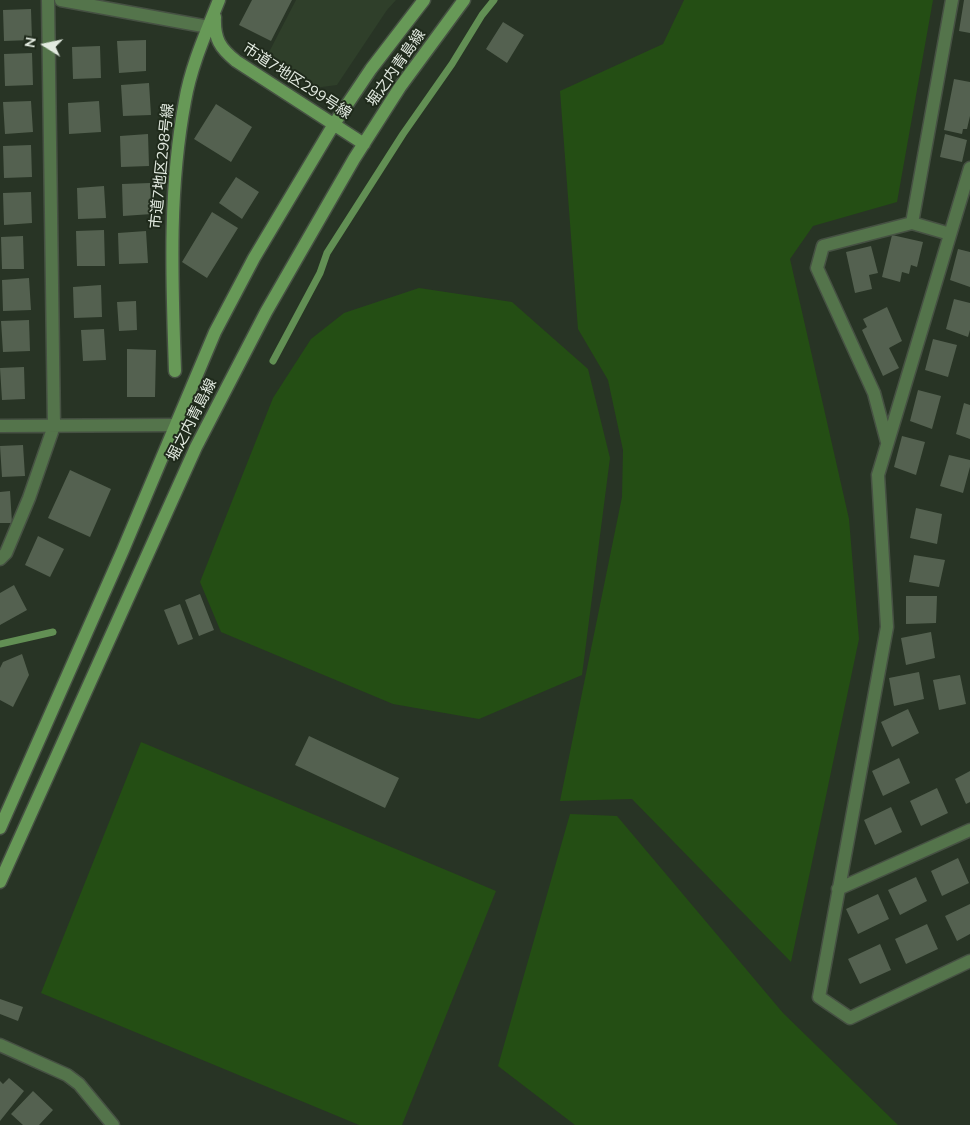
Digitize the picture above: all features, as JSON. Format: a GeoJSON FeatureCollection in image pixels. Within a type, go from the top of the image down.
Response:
{"type":"FeatureCollection","features":[{"type":"Feature","properties":{"kind":"main road","name":"堀之内青島線"},"geometry":{"type":"LineString","coordinates":[[0,828],[124,550],[215,332],[254,258],[334,124],[371,69],[424,0]]}},
{"type":"Feature","properties":{"kind":"main road","name":"堀之内青島線"},"geometry":{"type":"LineString","coordinates":[[0,882],[196,446],[266,312],[364,144],[400,87],[464,0]]}},
{"type":"Feature","properties":{"kind":"main road","name":"市道7地区298号線"},"geometry":{"type":"LineString","coordinates":[[176,371],[171,245],[173,190],[185,100],[198,53],[211,27],[217,5]]}},
{"type":"Feature","properties":{"kind":"main road","name":"市道7地区299号線"},"geometry":{"type":"LineString","coordinates":[[211,27],[222,50],[236,61],[364,144]]}},
{"type":"Feature","properties":{"kind":"street"},"geometry":{"type":"LineString","coordinates":[[0,559],[6,553],[29,498],[54,426],[48,0]]}},
{"type":"Feature","properties":{"kind":"street"},"geometry":{"type":"LineString","coordinates":[[61,0],[211,27]]}},
{"type":"Feature","properties":{"kind":"street"},"geometry":{"type":"LineString","coordinates":[[912,223],[952,0]]}},
{"type":"Feature","properties":{"kind":"street"},"geometry":{"type":"LineString","coordinates":[[970,168],[878,475],[886,628],[819,997],[850,1018],[970,961]]}},
{"type":"Feature","properties":{"kind":"street"},"geometry":{"type":"LineString","coordinates":[[887,442],[874,393],[817,268],[823,246],[912,223],[950,234]]}},
{"type":"Feature","properties":{"kind":"street"},"geometry":{"type":"LineString","coordinates":[[0,426],[176,424]]}},
{"type":"Feature","properties":{"kind":"street"},"geometry":{"type":"LineString","coordinates":[[838,889],[970,830]]}},
{"type":"Feature","properties":{"kind":"street"},"geometry":{"type":"LineString","coordinates":[[0,1045],[67,1075],[79,1084],[113,1125]]}},
{"type":"Feature","properties":{"kind":"shaded area"},"geometry":{"type":"Polygon","coordinates":[[[296,0],[396,0],[387,10],[337,85],[314,88],[267,56],[296,0]]]}},
{"type":"Feature","properties":{"kind":"green space"},"geometry":{"type":"Polygon","coordinates":[[[684,0],[933,0],[897,202],[813,226],[790,259],[849,519],[859,639],[791,962],[632,799],[560,801],[622,497],[623,450],[608,380],[578,329],[560,91],[663,44],[684,0]]]}},
{"type":"Feature","properties":{"kind":"green space"},"geometry":{"type":"Polygon","coordinates":[[[419,288],[512,302],[588,369],[610,458],[582,675],[479,719],[393,704],[221,632],[200,582],[273,398],[311,339],[344,313],[419,288]]]}},
{"type":"Feature","properties":{"kind":"green space"},"geometry":{"type":"Polygon","coordinates":[[[141,742],[496,891],[402,1125],[359,1125],[41,993],[141,742]]]}},
{"type":"Feature","properties":{"kind":"green space"},"geometry":{"type":"Polygon","coordinates":[[[570,814],[617,816],[783,1013],[898,1125],[575,1125],[498,1066],[570,814]]]}},
{"type":"Feature","properties":{"kind":"building"},"geometry":{"type":"Polygon","coordinates":[[[252,0],[292,0],[271,41],[239,25],[252,0]]]}},
{"type":"Feature","properties":{"kind":"building"},"geometry":{"type":"Polygon","coordinates":[[[964,0],[970,0],[970,33],[959,31],[964,0]]]}},
{"type":"Feature","properties":{"kind":"building"},"geometry":{"type":"Polygon","coordinates":[[[31,9],[32,40],[4,41],[3,10],[31,9]]]}},
{"type":"Feature","properties":{"kind":"building"},"geometry":{"type":"Polygon","coordinates":[[[503,22],[524,35],[507,63],[486,49],[503,22]]]}},
{"type":"Feature","properties":{"kind":"building"},"geometry":{"type":"Polygon","coordinates":[[[146,40],[146,71],[119,73],[117,41],[146,40]]]}},
{"type":"Feature","properties":{"kind":"building"},"geometry":{"type":"Polygon","coordinates":[[[100,46],[101,78],[73,79],[72,47],[100,46]]]}},
{"type":"Feature","properties":{"kind":"building"},"geometry":{"type":"Polygon","coordinates":[[[32,53],[33,85],[5,86],[4,54],[32,53]]]}},
{"type":"Feature","properties":{"kind":"building"},"geometry":{"type":"Polygon","coordinates":[[[954,79],[970,82],[970,116],[967,129],[963,129],[962,134],[944,130],[954,79]]]}},
{"type":"Feature","properties":{"kind":"building"},"geometry":{"type":"Polygon","coordinates":[[[149,83],[151,115],[123,116],[121,85],[149,83]]]}},
{"type":"Feature","properties":{"kind":"building"},"geometry":{"type":"Polygon","coordinates":[[[31,101],[33,132],[5,134],[3,102],[31,101]]]}},
{"type":"Feature","properties":{"kind":"building"},"geometry":{"type":"Polygon","coordinates":[[[99,101],[101,132],[69,134],[68,103],[99,101]]]}},
{"type":"Feature","properties":{"kind":"building"},"geometry":{"type":"Polygon","coordinates":[[[216,104],[252,127],[231,162],[194,139],[216,104]]]}},
{"type":"Feature","properties":{"kind":"building"},"geometry":{"type":"Polygon","coordinates":[[[148,134],[149,166],[121,167],[120,136],[148,134]]]}},
{"type":"Feature","properties":{"kind":"building"},"geometry":{"type":"Polygon","coordinates":[[[945,134],[967,140],[962,162],[940,157],[945,134]]]}},
{"type":"Feature","properties":{"kind":"building"},"geometry":{"type":"Polygon","coordinates":[[[31,145],[32,177],[4,178],[3,146],[31,145]]]}},
{"type":"Feature","properties":{"kind":"building"},"geometry":{"type":"Polygon","coordinates":[[[236,177],[259,192],[242,219],[219,203],[236,177]]]}},
{"type":"Feature","properties":{"kind":"building"},"geometry":{"type":"Polygon","coordinates":[[[150,183],[152,214],[123,216],[122,184],[150,183]]]}},
{"type":"Feature","properties":{"kind":"building"},"geometry":{"type":"Polygon","coordinates":[[[104,186],[106,218],[78,219],[77,188],[104,186]]]}},
{"type":"Feature","properties":{"kind":"building"},"geometry":{"type":"Polygon","coordinates":[[[31,192],[32,223],[4,225],[3,193],[31,192]]]}},
{"type":"Feature","properties":{"kind":"building"},"geometry":{"type":"Polygon","coordinates":[[[212,212],[238,228],[207,278],[182,262],[212,212]]]}},
{"type":"Feature","properties":{"kind":"building"},"geometry":{"type":"Polygon","coordinates":[[[104,230],[105,266],[77,266],[76,231],[104,230]]]}},
{"type":"Feature","properties":{"kind":"building"},"geometry":{"type":"Polygon","coordinates":[[[146,231],[148,263],[119,264],[118,233],[146,231]]]}},
{"type":"Feature","properties":{"kind":"building"},"geometry":{"type":"Polygon","coordinates":[[[892,235],[923,242],[917,267],[911,265],[909,274],[902,272],[900,282],[882,277],[892,235]]]}},
{"type":"Feature","properties":{"kind":"building"},"geometry":{"type":"Polygon","coordinates":[[[23,236],[24,269],[2,269],[1,237],[23,236]]]}},
{"type":"Feature","properties":{"kind":"building"},"geometry":{"type":"Polygon","coordinates":[[[871,246],[878,273],[869,275],[872,289],[855,293],[846,252],[871,246]]]}},
{"type":"Feature","properties":{"kind":"building"},"geometry":{"type":"Polygon","coordinates":[[[958,249],[970,252],[970,287],[950,280],[958,249]]]}},
{"type":"Feature","properties":{"kind":"building"},"geometry":{"type":"Polygon","coordinates":[[[29,278],[31,310],[3,311],[2,280],[29,278]]]}},
{"type":"Feature","properties":{"kind":"building"},"geometry":{"type":"Polygon","coordinates":[[[101,285],[102,317],[74,318],[73,287],[101,285]]]}},
{"type":"Feature","properties":{"kind":"building"},"geometry":{"type":"Polygon","coordinates":[[[954,299],[970,303],[970,330],[968,337],[946,329],[954,299]]]}},
{"type":"Feature","properties":{"kind":"building"},"geometry":{"type":"Polygon","coordinates":[[[136,301],[137,330],[119,331],[117,302],[136,301]]]}},
{"type":"Feature","properties":{"kind":"building"},"geometry":{"type":"Polygon","coordinates":[[[887,307],[902,341],[889,348],[899,368],[883,376],[862,330],[867,327],[863,319],[887,307]]]}},
{"type":"Feature","properties":{"kind":"building"},"geometry":{"type":"Polygon","coordinates":[[[29,320],[30,351],[3,352],[1,321],[29,320]]]}},
{"type":"Feature","properties":{"kind":"building"},"geometry":{"type":"Polygon","coordinates":[[[104,329],[106,360],[83,361],[81,330],[104,329]]]}},
{"type":"Feature","properties":{"kind":"building"},"geometry":{"type":"Polygon","coordinates":[[[933,339],[957,345],[948,377],[925,370],[933,339]]]}},
{"type":"Feature","properties":{"kind":"building"},"geometry":{"type":"Polygon","coordinates":[[[127,349],[156,350],[155,397],[127,397],[127,349]]]}},
{"type":"Feature","properties":{"kind":"building"},"geometry":{"type":"Polygon","coordinates":[[[24,367],[25,399],[2,400],[0,368],[24,367]]]}},
{"type":"Feature","properties":{"kind":"building"},"geometry":{"type":"Polygon","coordinates":[[[918,390],[941,396],[932,429],[910,421],[918,390]]]}},
{"type":"Feature","properties":{"kind":"building"},"geometry":{"type":"Polygon","coordinates":[[[964,403],[970,405],[970,439],[956,434],[964,403]]]}},
{"type":"Feature","properties":{"kind":"building"},"geometry":{"type":"Polygon","coordinates":[[[902,436],[925,442],[916,475],[894,467],[902,436]]]}},
{"type":"Feature","properties":{"kind":"building"},"geometry":{"type":"Polygon","coordinates":[[[23,445],[25,476],[2,477],[0,446],[23,445]]]}},
{"type":"Feature","properties":{"kind":"building"},"geometry":{"type":"Polygon","coordinates":[[[949,455],[970,460],[963,493],[940,486],[949,455]]]}},
{"type":"Feature","properties":{"kind":"building"},"geometry":{"type":"Polygon","coordinates":[[[70,470],[111,489],[90,537],[48,518],[70,470]]]}},
{"type":"Feature","properties":{"kind":"building"},"geometry":{"type":"Polygon","coordinates":[[[10,491],[12,523],[0,523],[0,492],[10,491]]]}},
{"type":"Feature","properties":{"kind":"building"},"geometry":{"type":"Polygon","coordinates":[[[916,508],[942,514],[937,544],[910,538],[916,508]]]}},
{"type":"Feature","properties":{"kind":"building"},"geometry":{"type":"Polygon","coordinates":[[[38,536],[64,549],[50,577],[25,565],[38,536]]]}},
{"type":"Feature","properties":{"kind":"building"},"geometry":{"type":"Polygon","coordinates":[[[914,555],[945,560],[939,587],[909,582],[914,555]]]}},
{"type":"Feature","properties":{"kind":"building"},"geometry":{"type":"Polygon","coordinates":[[[14,585],[27,610],[0,625],[0,593],[14,585]]]}},
{"type":"Feature","properties":{"kind":"building"},"geometry":{"type":"Polygon","coordinates":[[[200,594],[214,630],[199,636],[185,600],[200,594]]]}},
{"type":"Feature","properties":{"kind":"building"},"geometry":{"type":"Polygon","coordinates":[[[906,596],[937,596],[936,623],[906,624],[906,596]]]}},
{"type":"Feature","properties":{"kind":"building"},"geometry":{"type":"Polygon","coordinates":[[[180,604],[193,639],[178,645],[164,610],[180,604]]]}},
{"type":"Feature","properties":{"kind":"building"},"geometry":{"type":"Polygon","coordinates":[[[931,632],[935,658],[906,665],[901,638],[931,632]]]}},
{"type":"Feature","properties":{"kind":"building"},"geometry":{"type":"Polygon","coordinates":[[[22,654],[29,675],[13,707],[0,700],[0,668],[3,662],[22,654]]]}},
{"type":"Feature","properties":{"kind":"building"},"geometry":{"type":"Polygon","coordinates":[[[919,672],[924,699],[894,706],[889,678],[919,672]]]}},
{"type":"Feature","properties":{"kind":"building"},"geometry":{"type":"Polygon","coordinates":[[[960,675],[966,704],[939,710],[933,680],[960,675]]]}},
{"type":"Feature","properties":{"kind":"building"},"geometry":{"type":"Polygon","coordinates":[[[908,709],[919,733],[892,747],[881,722],[908,709]]]}},
{"type":"Feature","properties":{"kind":"building"},"geometry":{"type":"Polygon","coordinates":[[[309,736],[399,778],[385,808],[295,765],[309,736]]]}},
{"type":"Feature","properties":{"kind":"building"},"geometry":{"type":"Polygon","coordinates":[[[899,758],[910,783],[883,796],[872,771],[899,758]]]}},
{"type":"Feature","properties":{"kind":"building"},"geometry":{"type":"Polygon","coordinates":[[[970,771],[970,802],[966,804],[955,779],[970,771]]]}},
{"type":"Feature","properties":{"kind":"building"},"geometry":{"type":"Polygon","coordinates":[[[937,788],[948,813],[921,826],[910,801],[937,788]]]}},
{"type":"Feature","properties":{"kind":"building"},"geometry":{"type":"Polygon","coordinates":[[[891,807],[902,832],[875,845],[864,820],[891,807]]]}},
{"type":"Feature","properties":{"kind":"building"},"geometry":{"type":"Polygon","coordinates":[[[958,858],[969,883],[942,896],[931,871],[958,858]]]}},
{"type":"Feature","properties":{"kind":"building"},"geometry":{"type":"Polygon","coordinates":[[[916,877],[927,901],[900,915],[888,890],[916,877]]]}},
{"type":"Feature","properties":{"kind":"building"},"geometry":{"type":"Polygon","coordinates":[[[878,894],[889,919],[858,934],[846,909],[878,894]]]}},
{"type":"Feature","properties":{"kind":"building"},"geometry":{"type":"Polygon","coordinates":[[[970,904],[970,934],[957,941],[945,916],[970,904]]]}},
{"type":"Feature","properties":{"kind":"building"},"geometry":{"type":"Polygon","coordinates":[[[927,924],[938,949],[906,964],[895,939],[927,924]]]}},
{"type":"Feature","properties":{"kind":"building"},"geometry":{"type":"Polygon","coordinates":[[[880,944],[891,970],[860,984],[848,959],[880,944]]]}},
{"type":"Feature","properties":{"kind":"building"},"geometry":{"type":"Polygon","coordinates":[[[0,999],[23,1007],[18,1021],[0,1014],[0,999]]]}},
{"type":"Feature","properties":{"kind":"building"},"geometry":{"type":"Polygon","coordinates":[[[9,1078],[24,1091],[0,1121],[0,1081],[3,1084],[9,1078]]]}},
{"type":"Feature","properties":{"kind":"building"},"geometry":{"type":"Polygon","coordinates":[[[33,1091],[53,1110],[39,1125],[23,1125],[11,1114],[33,1091]]]}},
{"type":"Feature","properties":{"kind":"waterway"},"geometry":{"type":"LineString","coordinates":[[273,361],[320,273],[327,253],[403,134],[452,64],[482,15],[494,0]]}},
{"type":"Feature","properties":{"kind":"waterway"},"geometry":{"type":"LineString","coordinates":[[0,644],[53,632]]}}]}
